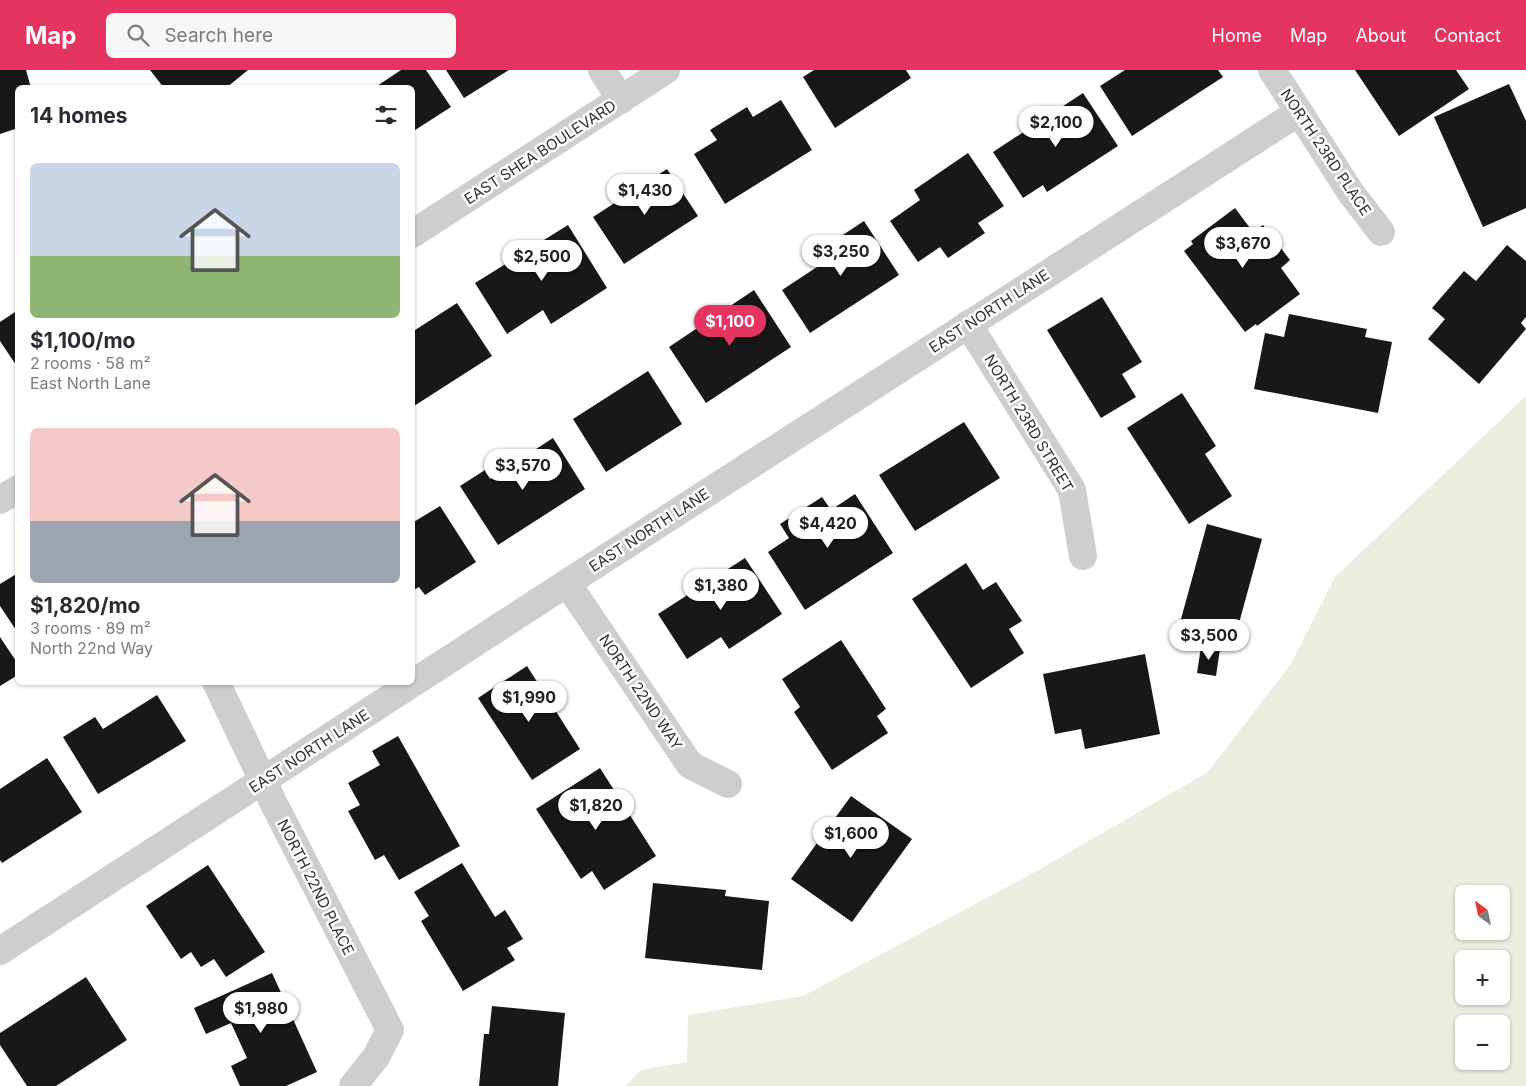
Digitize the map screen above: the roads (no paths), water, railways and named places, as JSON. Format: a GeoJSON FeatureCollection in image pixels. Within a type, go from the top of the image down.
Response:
{"type":"FeatureCollection","features":[{"type":"Feature","properties":{"kind":"street"},"geometry":{"type":"LineString","coordinates":[[602,70],[621,100]]}},
{"type":"Feature","properties":{"kind":"street","name":"EAST SHEA BOULEVARD"},"geometry":{"type":"LineString","coordinates":[[415,232],[666,70]]}},
{"type":"Feature","properties":{"kind":"street","name":"NORTH 23RD PLACE"},"geometry":{"type":"LineString","coordinates":[[1272,70],[1351,193],[1381,232]]}},
{"type":"Feature","properties":{"kind":"street","name":"EAST NORTH LANE"},"geometry":{"type":"LineString","coordinates":[[415,682],[1298,112]]}},
{"type":"Feature","properties":{"kind":"street","name":"NORTH 23RD STREET"},"geometry":{"type":"LineString","coordinates":[[968,324],[1072,490],[1083,556]]}},
{"type":"Feature","properties":{"kind":"street"},"geometry":{"type":"LineString","coordinates":[[0,500],[15,491]]}},
{"type":"Feature","properties":{"kind":"street","name":"NORTH 22ND WAY"},"geometry":{"type":"LineString","coordinates":[[567,583],[690,765],[728,784]]}},
{"type":"Feature","properties":{"kind":"street","name":"NORTH 22ND PLACE"},"geometry":{"type":"LineString","coordinates":[[217,685],[263,781],[390,1030],[376,1057],[353,1086]]}},
{"type":"Feature","properties":{"kind":"street","name":"EAST NORTH LANE"},"geometry":{"type":"LineString","coordinates":[[0,951],[410,685]]}}]}
